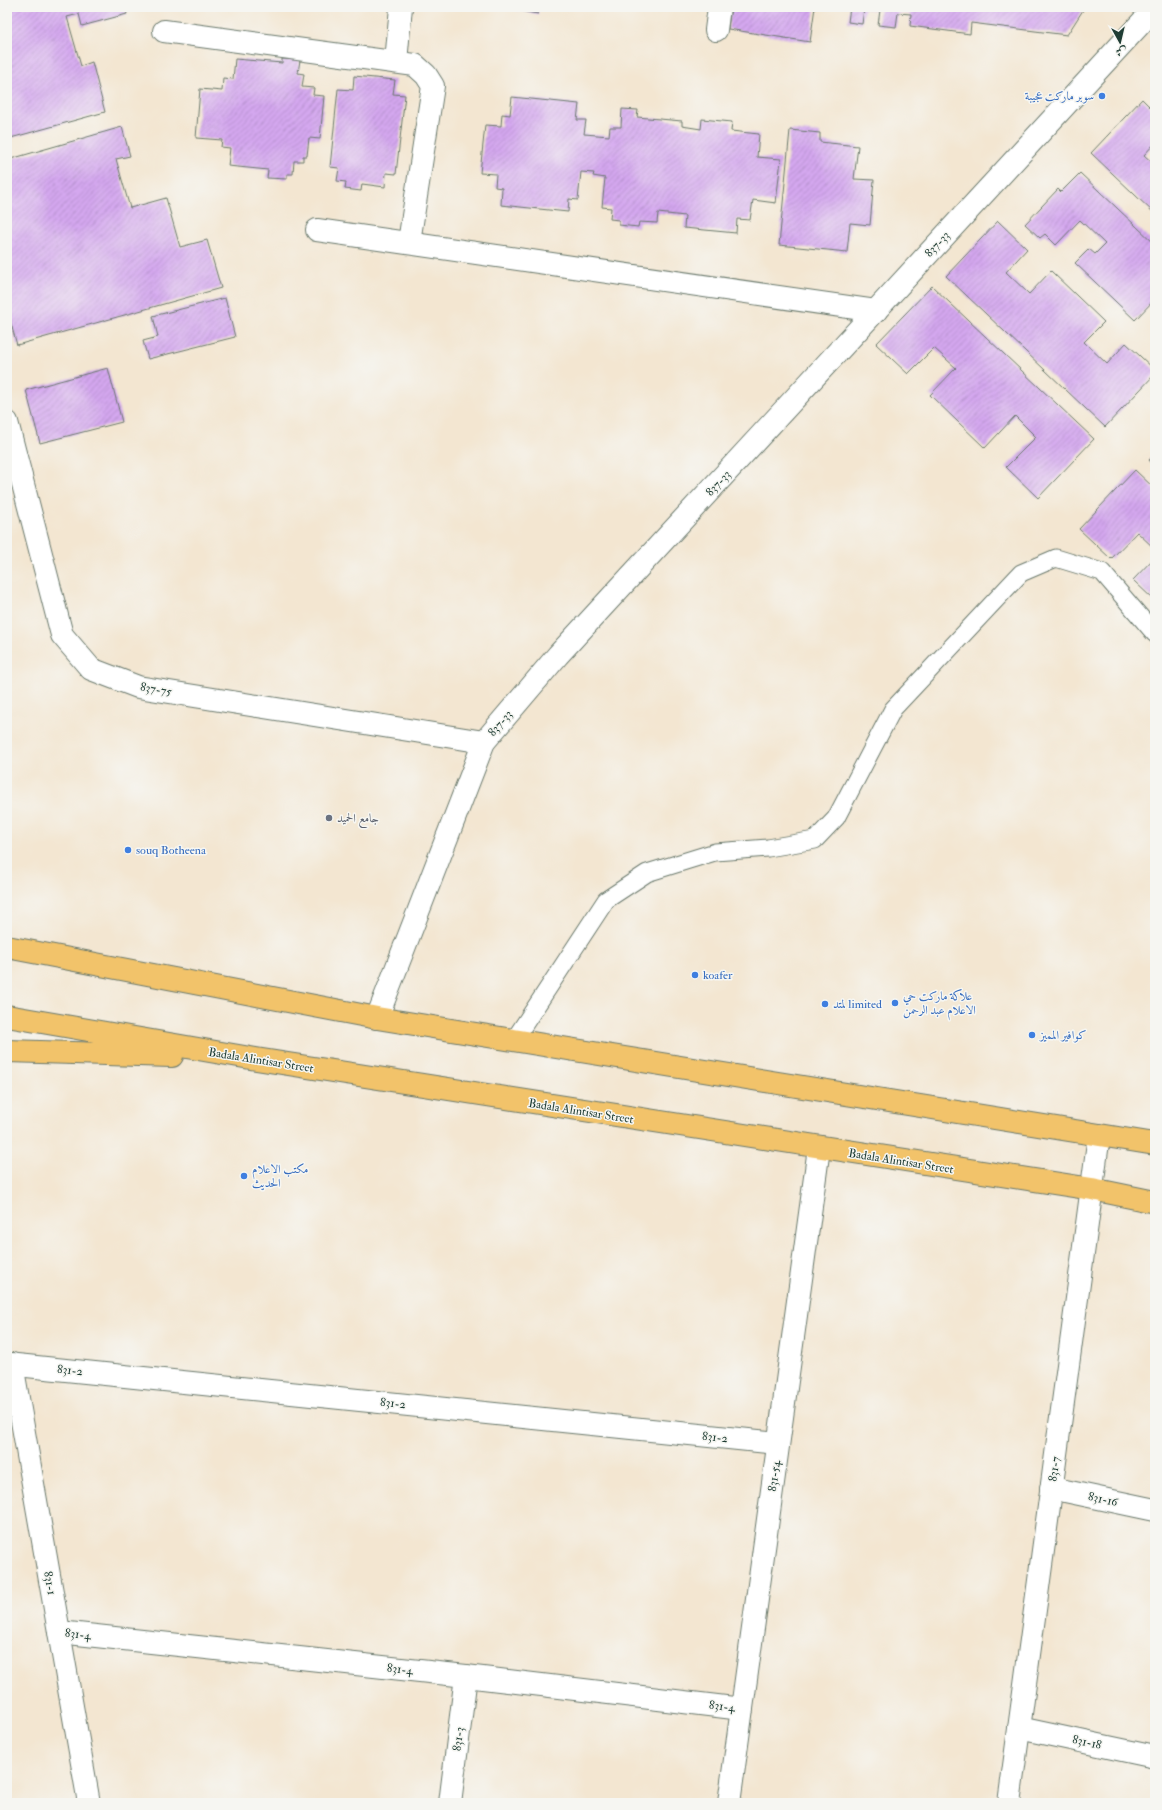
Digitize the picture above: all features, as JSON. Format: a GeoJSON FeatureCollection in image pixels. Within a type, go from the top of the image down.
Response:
{"type":"FeatureCollection","features":[{"type":"Feature","properties":{"kind":"main road"},"geometry":{"type":"LineString","coordinates":[[10,947],[377,1018],[1155,1144]]}},
{"type":"Feature","properties":{"kind":"main road","name":"Badala Alintisar Street"},"geometry":{"type":"LineString","coordinates":[[7,1016],[256,1059],[1092,1190],[1155,1202]]}},
{"type":"Feature","properties":{"kind":"main road"},"geometry":{"type":"LineString","coordinates":[[7,1051],[256,1059]]}},
{"type":"Feature","properties":{"kind":"street"},"geometry":{"type":"LineString","coordinates":[[396,62],[401,7]]}},
{"type":"Feature","properties":{"kind":"street"},"geometry":{"type":"LineString","coordinates":[[716,30],[719,7]]}},
{"type":"Feature","properties":{"kind":"street","name":"837-33"},"geometry":{"type":"LineString","coordinates":[[377,1018],[484,742],[558,655],[1155,8]]}},
{"type":"Feature","properties":{"kind":"street"},"geometry":{"type":"LineString","coordinates":[[164,31],[415,65],[426,75],[433,86],[409,242]]}},
{"type":"Feature","properties":{"kind":"street"},"geometry":{"type":"LineString","coordinates":[[317,230],[409,242],[876,311]]}},
{"type":"Feature","properties":{"kind":"street","name":"837-75"},"geometry":{"type":"LineString","coordinates":[[7,422],[62,635],[91,669],[138,687],[484,742]]}},
{"type":"Feature","properties":{"kind":"street","name":"831-7"},"geometry":{"type":"LineString","coordinates":[[1009,1803],[1099,1135]]}},
{"type":"Feature","properties":{"kind":"street","name":"831-54"},"geometry":{"type":"LineString","coordinates":[[728,1803],[819,1148]]}},
{"type":"Feature","properties":{"kind":"street","name":"831-2"},"geometry":{"type":"LineString","coordinates":[[9,1364],[778,1443]]}},
{"type":"Feature","properties":{"kind":"street","name":"831-1"},"geometry":{"type":"LineString","coordinates":[[9,1364],[89,1803]]}},
{"type":"Feature","properties":{"kind":"street","name":"831-16"},"geometry":{"type":"LineString","coordinates":[[1051,1488],[1155,1510]]}},
{"type":"Feature","properties":{"kind":"street","name":"831-4"},"geometry":{"type":"LineString","coordinates":[[59,1632],[466,1676],[742,1709]]}},
{"type":"Feature","properties":{"kind":"street","name":"831-3"},"geometry":{"type":"LineString","coordinates":[[450,1803],[466,1676]]}},
{"type":"Feature","properties":{"kind":"street","name":"831-18"},"geometry":{"type":"LineString","coordinates":[[1019,1728],[1155,1757]]}},
{"type":"Feature","properties":{"kind":"lane"},"geometry":{"type":"LineString","coordinates":[[514,1040],[606,900],[635,880],[647,873],[715,852],[768,848],[815,840],[836,818],[892,709],[1021,573],[1056,558],[1102,572],[1155,634]]}},
{"type":"Feature","properties":{"kind":"building"},"geometry":{"type":"Polygon","coordinates":[[[7,7],[125,7],[127,14],[82,26],[79,14],[67,17],[81,66],[92,62],[105,112],[7,139],[7,7]]]}},
{"type":"Feature","properties":{"kind":"building"},"geometry":{"type":"Polygon","coordinates":[[[497,7],[539,7],[538,14],[497,7]]]}},
{"type":"Feature","properties":{"kind":"building"},"geometry":{"type":"Polygon","coordinates":[[[731,7],[815,7],[810,42],[728,29],[731,7]]]}},
{"type":"Feature","properties":{"kind":"building"},"geometry":{"type":"Polygon","coordinates":[[[850,7],[1085,7],[1067,35],[971,23],[970,34],[910,26],[911,14],[898,13],[896,27],[878,25],[880,10],[864,9],[862,24],[848,22],[850,7]]]}},
{"type":"Feature","properties":{"kind":"building"},"geometry":{"type":"Polygon","coordinates":[[[235,59],[282,63],[282,59],[300,60],[298,73],[304,74],[302,87],[314,88],[313,95],[324,96],[320,139],[309,138],[307,156],[303,156],[303,161],[294,161],[293,174],[287,174],[287,179],[267,178],[268,170],[228,166],[230,148],[221,147],[222,140],[196,138],[200,89],[222,91],[223,78],[233,79],[235,59]]]}},
{"type":"Feature","properties":{"kind":"building"},"geometry":{"type":"Polygon","coordinates":[[[354,76],[395,80],[393,94],[405,95],[396,174],[386,173],[385,187],[362,184],[361,191],[345,189],[346,182],[337,181],[339,168],[330,167],[338,89],[353,90],[354,76]]]}},
{"type":"Feature","properties":{"kind":"building"},"geometry":{"type":"Polygon","coordinates":[[[512,97],[579,104],[577,120],[586,120],[584,134],[609,136],[610,127],[621,127],[622,109],[638,110],[637,117],[682,121],[682,126],[701,129],[702,119],[732,122],[731,131],[759,134],[757,157],[781,159],[776,203],[753,200],[750,220],[737,219],[736,233],[684,228],[685,216],[658,213],[657,223],[639,222],[638,227],[619,225],[619,220],[610,219],[611,208],[602,207],[605,178],[593,176],[594,173],[581,172],[578,200],[569,199],[568,212],[501,205],[502,188],[495,187],[496,174],[480,173],[485,125],[501,126],[502,114],[510,115],[512,97]]]}},
{"type":"Feature","properties":{"kind":"building"},"geometry":{"type":"Polygon","coordinates":[[[1142,99],[1155,112],[1155,143],[1144,155],[1155,165],[1155,214],[1091,153],[1142,99]]]}},
{"type":"Feature","properties":{"kind":"building"},"geometry":{"type":"Polygon","coordinates":[[[122,127],[130,156],[116,159],[130,208],[166,198],[180,247],[207,240],[221,288],[17,345],[7,310],[7,160],[122,127]]]}},
{"type":"Feature","properties":{"kind":"building"},"geometry":{"type":"Polygon","coordinates":[[[790,130],[820,133],[820,142],[858,146],[854,179],[874,180],[870,225],[850,223],[847,252],[779,245],[790,130]]]}},
{"type":"Feature","properties":{"kind":"building"},"geometry":{"type":"Polygon","coordinates":[[[1080,173],[1155,244],[1155,299],[1135,320],[1075,263],[1089,249],[1095,254],[1105,244],[1080,220],[1056,245],[1045,234],[1040,238],[1025,224],[1058,189],[1061,192],[1080,173]]]}},
{"type":"Feature","properties":{"kind":"building"},"geometry":{"type":"Polygon","coordinates":[[[998,221],[1027,249],[1006,272],[1029,294],[1051,271],[1104,322],[1084,342],[1107,364],[1126,343],[1155,370],[1155,374],[1105,427],[946,276],[998,221]]]}},
{"type":"Feature","properties":{"kind":"building"},"geometry":{"type":"Polygon","coordinates":[[[932,286],[1094,439],[1038,498],[1006,467],[1036,437],[1015,416],[985,448],[930,395],[956,368],[934,348],[908,374],[876,344],[932,286]]]}},
{"type":"Feature","properties":{"kind":"building"},"geometry":{"type":"Polygon","coordinates":[[[225,298],[235,337],[148,359],[143,341],[158,337],[153,316],[225,298]]]}},
{"type":"Feature","properties":{"kind":"building"},"geometry":{"type":"Polygon","coordinates":[[[108,368],[122,422],[40,443],[26,390],[108,368]]]}},
{"type":"Feature","properties":{"kind":"building"},"geometry":{"type":"Polygon","coordinates":[[[1155,454],[1155,467],[1149,460],[1155,454]]]}},
{"type":"Feature","properties":{"kind":"building"},"geometry":{"type":"Polygon","coordinates":[[[1135,470],[1155,489],[1155,549],[1137,532],[1111,559],[1079,529],[1135,470]]]}},
{"type":"Feature","properties":{"kind":"building"},"geometry":{"type":"Polygon","coordinates":[[[1155,557],[1155,601],[1133,580],[1155,557]]]}},
{"type":"Feature","properties":{"kind":"place","name":"سوبر ماركت عجيبة"},"geometry":{"type":"Point","coordinates":[1102,96]}},
{"type":"Feature","properties":{"kind":"place","name":"جامع الحميد"},"geometry":{"type":"Point","coordinates":[329,818]}},
{"type":"Feature","properties":{"kind":"place","name":"souq Botheena"},"geometry":{"type":"Point","coordinates":[128,850]}},
{"type":"Feature","properties":{"kind":"place","name":"koafer"},"geometry":{"type":"Point","coordinates":[695,975]}},
{"type":"Feature","properties":{"kind":"place","name":"علاكة ماركت حي الاعلام عبد الرحمن"},"geometry":{"type":"Point","coordinates":[895,1003]}},
{"type":"Feature","properties":{"kind":"place","name":"لمتد limited"},"geometry":{"type":"Point","coordinates":[825,1004]}},
{"type":"Feature","properties":{"kind":"place","name":"كوافير المميز"},"geometry":{"type":"Point","coordinates":[1032,1035]}},
{"type":"Feature","properties":{"kind":"place","name":"مكتب الاعلام الحديث"},"geometry":{"type":"Point","coordinates":[244,1176]}}]}
